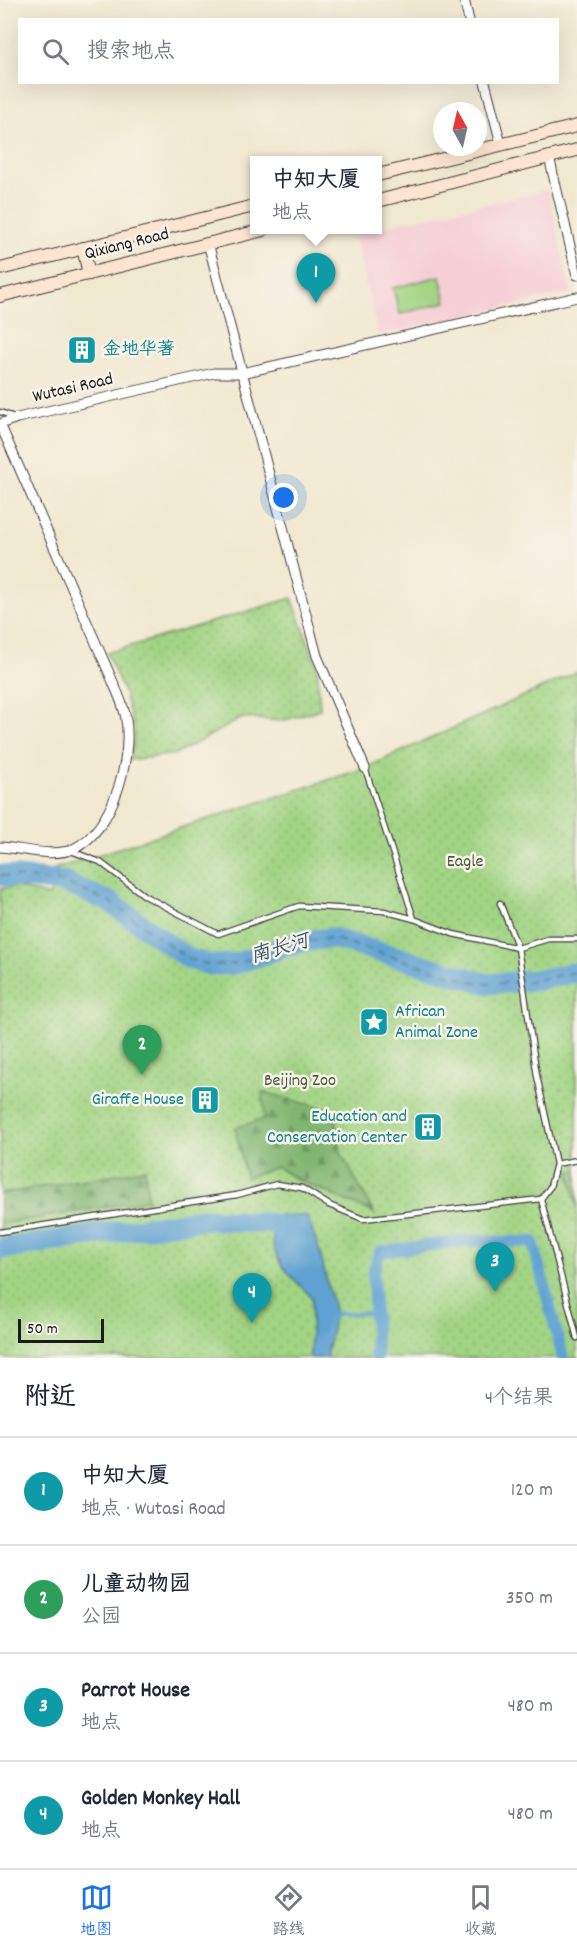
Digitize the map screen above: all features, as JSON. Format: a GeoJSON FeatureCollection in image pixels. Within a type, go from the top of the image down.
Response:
{"type":"FeatureCollection","features":[{"type":"Feature","properties":{"kind":"street"},"geometry":{"type":"LineString","coordinates":[[464,0],[468,18]]}},
{"type":"Feature","properties":{"kind":"street"},"geometry":{"type":"LineString","coordinates":[[486,84],[501,144]]}},
{"type":"Feature","properties":{"kind":"street"},"geometry":{"type":"LineString","coordinates":[[382,174],[577,126]]}},
{"type":"Feature","properties":{"kind":"street"},"geometry":{"type":"LineString","coordinates":[[382,200],[577,150]]}},
{"type":"Feature","properties":{"kind":"street"},"geometry":{"type":"LineString","coordinates":[[549,158],[577,274]]}},
{"type":"Feature","properties":{"kind":"street","name":"Qixiang Road"},"geometry":{"type":"LineString","coordinates":[[0,269],[250,207]]}},
{"type":"Feature","properties":{"kind":"street","name":"Qixiang Road"},"geometry":{"type":"LineString","coordinates":[[0,296],[250,233]]}},
{"type":"Feature","properties":{"kind":"street"},"geometry":{"type":"LineString","coordinates":[[208,243],[317,656],[340,716],[365,768]]}},
{"type":"Feature","properties":{"kind":"street"},"geometry":{"type":"LineString","coordinates":[[83,248],[89,274]]}},
{"type":"Feature","properties":{"kind":"street","name":"Wutasi Road"},"geometry":{"type":"LineString","coordinates":[[69,850],[74,849],[95,831],[113,806],[127,736],[125,713],[0,424],[17,418],[214,374],[242,373],[577,297]]}},
{"type":"Feature","properties":{"kind":"street"},"geometry":{"type":"LineString","coordinates":[[0,847],[41,851],[69,850]]}},
{"type":"Feature","properties":{"kind":"lane"},"geometry":{"type":"LineString","coordinates":[[0,412],[17,418]]}},
{"type":"Feature","properties":{"kind":"lane"},"geometry":{"type":"LineString","coordinates":[[365,768],[414,919]]}},
{"type":"Feature","properties":{"kind":"lane"},"geometry":{"type":"LineString","coordinates":[[69,850],[100,862],[145,896],[218,934],[299,906],[384,911],[414,919],[453,934],[518,948],[548,939],[577,939]]}},
{"type":"Feature","properties":{"kind":"lane"},"geometry":{"type":"LineString","coordinates":[[500,903],[518,948],[526,1007],[556,1164],[550,1187],[542,1199],[577,1338]]}},
{"type":"Feature","properties":{"kind":"lane"},"geometry":{"type":"LineString","coordinates":[[556,1164],[577,1160]]}},
{"type":"Feature","properties":{"kind":"lane"},"geometry":{"type":"LineString","coordinates":[[0,1232],[237,1195],[277,1184],[302,1188],[329,1205],[363,1219],[542,1199]]}},
{"type":"Feature","properties":{"kind":"shaded area"},"geometry":{"type":"Polygon","coordinates":[[[548,190],[571,292],[378,336],[354,234],[382,234],[382,227],[548,190]]]}},
{"type":"Feature","properties":{"kind":"green space"},"geometry":{"type":"Polygon","coordinates":[[[440,276],[446,302],[400,314],[393,288],[440,276]]]}},
{"type":"Feature","properties":{"kind":"green space"},"geometry":{"type":"Polygon","coordinates":[[[292,598],[317,666],[320,709],[282,721],[242,718],[176,754],[130,760],[135,732],[124,693],[107,653],[292,598]]]}},
{"type":"Feature","properties":{"kind":"green space","name":"Beijing Zoo"},"geometry":{"type":"Polygon","coordinates":[[[577,672],[577,1358],[0,1358],[0,888],[16,887],[50,896],[54,869],[365,768],[577,672]]]}},
{"type":"Feature","properties":{"kind":"green space"},"geometry":{"type":"Polygon","coordinates":[[[262,1092],[334,1111],[341,1153],[374,1213],[298,1180],[277,1167],[246,1178],[235,1128],[265,1118],[262,1092]]]}},
{"type":"Feature","properties":{"kind":"green space"},"geometry":{"type":"Polygon","coordinates":[[[145,1169],[148,1200],[0,1224],[0,1194],[145,1169]]]}},
{"type":"Feature","properties":{"kind":"green space"},"geometry":{"type":"Polygon","coordinates":[[[577,1170],[577,1207],[569,1172],[577,1170]]]}},
{"type":"Feature","properties":{"kind":"water"},"geometry":{"type":"Polygon","coordinates":[[[278,1215],[307,1216],[319,1249],[335,1314],[326,1358],[310,1358],[312,1298],[286,1271],[275,1252],[273,1241],[278,1215]]]}},
{"type":"Feature","properties":{"kind":"waterway","name":"南长河"},"geometry":{"type":"LineString","coordinates":[[0,875],[63,882],[110,902],[189,959],[211,965],[234,964],[304,941],[332,938],[488,984],[538,980],[577,972]]}},
{"type":"Feature","properties":{"kind":"waterway"},"geometry":{"type":"LineString","coordinates":[[0,1249],[204,1219],[274,1224]]}},
{"type":"Feature","properties":{"kind":"waterway"},"geometry":{"type":"LineString","coordinates":[[376,1358],[373,1272],[380,1252],[462,1241],[533,1242],[563,1358]]}},
{"type":"Feature","properties":{"kind":"waterway"},"geometry":{"type":"LineString","coordinates":[[335,1314],[375,1313]]}},
{"type":"Feature","properties":{"kind":"ferry route"},"geometry":{"type":"LineString","coordinates":[[0,875],[63,882],[110,902],[189,959],[211,965],[234,964],[304,941],[332,938],[471,981],[488,984],[520,982]]}},
{"type":"Feature","properties":{"kind":"ferry route"},"geometry":{"type":"LineString","coordinates":[[525,982],[577,972]]}},
{"type":"Feature","properties":{"kind":"place","name":"中知大厦"},"geometry":{"type":"Point","coordinates":[316,303]}},
{"type":"Feature","properties":{"kind":"place","name":"金地华著"},"geometry":{"type":"Point","coordinates":[82,350]}},
{"type":"Feature","properties":{"kind":"place","name":"African Animal Zone"},"geometry":{"type":"Point","coordinates":[374,1022]}},
{"type":"Feature","properties":{"kind":"place","name":"儿童动物园"},"geometry":{"type":"Point","coordinates":[142,1075]}},
{"type":"Feature","properties":{"kind":"place","name":"Giraffe House"},"geometry":{"type":"Point","coordinates":[205,1100]}},
{"type":"Feature","properties":{"kind":"place","name":"Education and Conservation Center"},"geometry":{"type":"Point","coordinates":[428,1127]}},
{"type":"Feature","properties":{"kind":"place","name":"Parrot House"},"geometry":{"type":"Point","coordinates":[495,1292]}},
{"type":"Feature","properties":{"kind":"place","name":"Golden Monkey Hall"},"geometry":{"type":"Point","coordinates":[252,1323]}},
{"type":"Feature","properties":{"kind":"park label","name":"Eagle"},"geometry":{"type":"Point","coordinates":[465,862]}}]}
